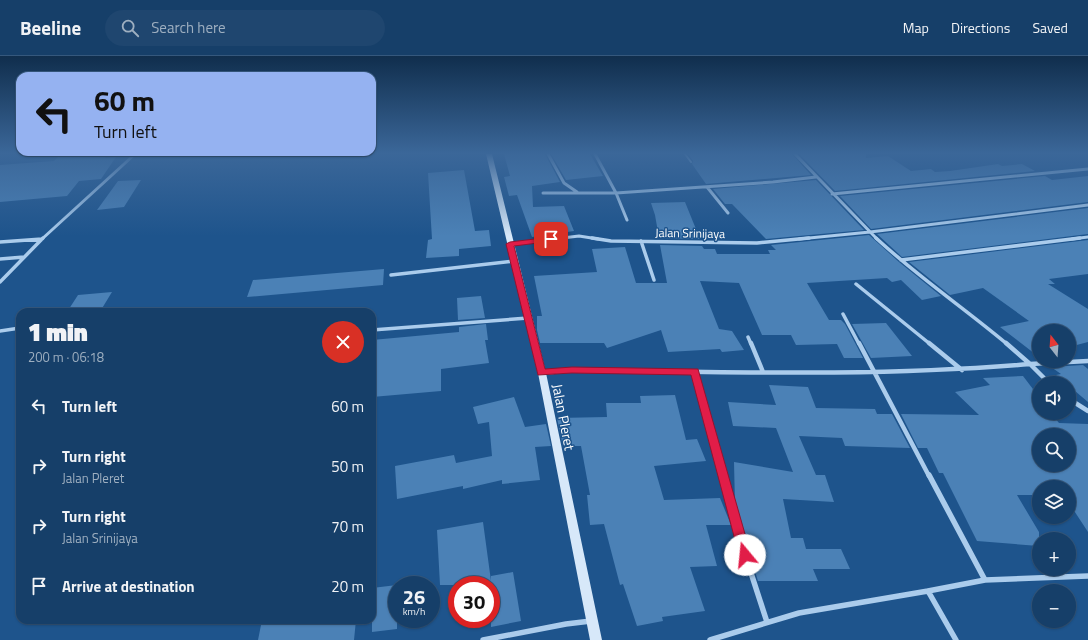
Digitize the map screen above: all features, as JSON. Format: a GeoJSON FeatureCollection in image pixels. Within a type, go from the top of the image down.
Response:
{"type":"FeatureCollection","features":[{"type":"Feature","properties":{"kind":"main road","name":"Jalan Pleret"},"geometry":{"type":"LineString","coordinates":[[495,181],[542,373],[596,640]]}},
{"type":"Feature","properties":{"kind":"street"},"geometry":{"type":"LineString","coordinates":[[0,282],[42,239],[105,181]]}},
{"type":"Feature","properties":{"kind":"street"},"geometry":{"type":"LineString","coordinates":[[563,181],[577,192]]}},
{"type":"Feature","properties":{"kind":"street"},"geometry":{"type":"LineString","coordinates":[[610,181],[627,220]]}},
{"type":"Feature","properties":{"kind":"street"},"geometry":{"type":"LineString","coordinates":[[543,194],[707,187],[770,181]]}},
{"type":"Feature","properties":{"kind":"street"},"geometry":{"type":"LineString","coordinates":[[820,181],[900,260],[966,310],[1042,376]]}},
{"type":"Feature","properties":{"kind":"street"},"geometry":{"type":"LineString","coordinates":[[832,194],[958,181]]}},
{"type":"Feature","properties":{"kind":"street"},"geometry":{"type":"LineString","coordinates":[[707,187],[728,213]]}},
{"type":"Feature","properties":{"kind":"street","name":"Jalan Srinijaya"},"geometry":{"type":"LineString","coordinates":[[510,244],[579,236],[610,241],[756,242],[870,232],[1088,205]]}},
{"type":"Feature","properties":{"kind":"street"},"geometry":{"type":"LineString","coordinates":[[900,260],[1088,237]]}},
{"type":"Feature","properties":{"kind":"street"},"geometry":{"type":"LineString","coordinates":[[0,242],[42,239]]}},
{"type":"Feature","properties":{"kind":"street"},"geometry":{"type":"LineString","coordinates":[[641,241],[654,280]]}},
{"type":"Feature","properties":{"kind":"street"},"geometry":{"type":"LineString","coordinates":[[0,259],[25,257]]}},
{"type":"Feature","properties":{"kind":"street"},"geometry":{"type":"LineString","coordinates":[[391,275],[514,261]]}},
{"type":"Feature","properties":{"kind":"street"},"geometry":{"type":"LineString","coordinates":[[856,284],[962,370]]}},
{"type":"Feature","properties":{"kind":"street"},"geometry":{"type":"LineString","coordinates":[[843,314],[986,580]]}},
{"type":"Feature","properties":{"kind":"street"},"geometry":{"type":"LineString","coordinates":[[376,330],[528,318]]}},
{"type":"Feature","properties":{"kind":"street"},"geometry":{"type":"LineString","coordinates":[[0,331],[16,329]]}},
{"type":"Feature","properties":{"kind":"street"},"geometry":{"type":"LineString","coordinates":[[748,337],[763,372]]}},
{"type":"Feature","properties":{"kind":"street"},"geometry":{"type":"LineString","coordinates":[[542,373],[572,370],[875,372],[962,370],[1088,361]]}},
{"type":"Feature","properties":{"kind":"street"},"geometry":{"type":"LineString","coordinates":[[694,372],[737,530],[767,622]]}},
{"type":"Feature","properties":{"kind":"street"},"geometry":{"type":"LineString","coordinates":[[1076,403],[1088,411]]}},
{"type":"Feature","properties":{"kind":"street"},"geometry":{"type":"LineString","coordinates":[[710,640],[799,613],[986,580],[1088,576]]}},
{"type":"Feature","properties":{"kind":"street"},"geometry":{"type":"LineString","coordinates":[[928,591],[956,640]]}},
{"type":"Feature","properties":{"kind":"street"},"geometry":{"type":"LineString","coordinates":[[483,640],[566,624],[592,621]]}},
{"type":"Feature","properties":{"kind":"building"},"geometry":{"type":"Polygon","coordinates":[[[0,181],[79,181],[67,196],[0,202],[0,181]]]}},
{"type":"Feature","properties":{"kind":"building"},"geometry":{"type":"Polygon","coordinates":[[[118,181],[140,181],[124,207],[97,210],[118,181]]]}},
{"type":"Feature","properties":{"kind":"building"},"geometry":{"type":"Polygon","coordinates":[[[429,181],[466,181],[475,231],[489,230],[491,246],[459,249],[459,256],[426,258],[428,240],[432,239],[429,181]]]}},
{"type":"Feature","properties":{"kind":"building"},"geometry":{"type":"Polygon","coordinates":[[[505,181],[560,181],[532,186],[533,207],[564,206],[574,231],[532,237],[517,195],[509,196],[505,181]]]}},
{"type":"Feature","properties":{"kind":"building"},"geometry":{"type":"Polygon","coordinates":[[[704,181],[738,181],[706,184],[704,181]]]}},
{"type":"Feature","properties":{"kind":"building"},"geometry":{"type":"Polygon","coordinates":[[[817,181],[864,230],[766,239],[732,204],[725,204],[713,189],[817,181]]]}},
{"type":"Feature","properties":{"kind":"building"},"geometry":{"type":"Polygon","coordinates":[[[826,181],[932,181],[835,191],[826,181]]]}},
{"type":"Feature","properties":{"kind":"building"},"geometry":{"type":"Polygon","coordinates":[[[991,181],[1088,181],[1088,202],[871,229],[840,196],[991,181]]]}},
{"type":"Feature","properties":{"kind":"building"},"geometry":{"type":"Polygon","coordinates":[[[685,202],[700,239],[659,238],[655,215],[651,203],[685,202]]]}},
{"type":"Feature","properties":{"kind":"building"},"geometry":{"type":"Polygon","coordinates":[[[1088,208],[1088,234],[902,257],[877,234],[1088,208]]]}},
{"type":"Feature","properties":{"kind":"building"},"geometry":{"type":"Polygon","coordinates":[[[869,235],[899,262],[941,296],[922,300],[901,280],[892,282],[887,278],[807,283],[829,320],[841,320],[845,324],[863,358],[844,358],[837,344],[796,345],[791,335],[762,335],[739,283],[700,281],[719,329],[732,331],[744,350],[722,352],[720,349],[668,352],[661,330],[607,348],[604,343],[540,343],[537,330],[537,316],[542,316],[534,276],[597,272],[592,249],[625,247],[636,283],[667,283],[660,245],[702,246],[704,249],[715,249],[717,254],[770,254],[768,250],[776,250],[771,245],[869,235]]]}},
{"type":"Feature","properties":{"kind":"building"},"geometry":{"type":"Polygon","coordinates":[[[1088,240],[1088,274],[1049,279],[1055,284],[1048,284],[1088,309],[1088,342],[1076,345],[1076,324],[1032,324],[1032,352],[1000,327],[1029,321],[983,288],[950,295],[909,262],[1088,240]]]}},
{"type":"Feature","properties":{"kind":"building"},"geometry":{"type":"Polygon","coordinates":[[[384,269],[383,285],[247,297],[253,280],[384,269]]]}},
{"type":"Feature","properties":{"kind":"building"},"geometry":{"type":"Polygon","coordinates":[[[112,292],[102,308],[70,308],[78,295],[112,292]]]}},
{"type":"Feature","properties":{"kind":"building"},"geometry":{"type":"Polygon","coordinates":[[[481,296],[485,318],[458,320],[457,298],[481,296]]]}},
{"type":"Feature","properties":{"kind":"building"},"geometry":{"type":"Polygon","coordinates":[[[886,323],[912,356],[871,358],[852,324],[886,323]]]}},
{"type":"Feature","properties":{"kind":"building"},"geometry":{"type":"Polygon","coordinates":[[[486,324],[488,340],[485,340],[489,363],[441,369],[441,391],[376,397],[376,340],[459,332],[459,327],[486,324]]]}},
{"type":"Feature","properties":{"kind":"building"},"geometry":{"type":"Polygon","coordinates":[[[1076,365],[1083,365],[1088,369],[1088,402],[1076,392],[1076,376],[1057,376],[1056,375],[1061,374],[1052,368],[1076,368],[1076,365]]]}},
{"type":"Feature","properties":{"kind":"building"},"geometry":{"type":"Polygon","coordinates":[[[1023,376],[1032,388],[1032,420],[1057,420],[1059,423],[1088,424],[1088,532],[1076,514],[1076,480],[1032,480],[1032,495],[1017,495],[1032,520],[1032,524],[1034,524],[1039,532],[1032,532],[1032,545],[977,541],[943,473],[939,473],[927,448],[918,448],[901,414],[979,415],[955,392],[990,385],[983,378],[1023,376]]]}},
{"type":"Feature","properties":{"kind":"building"},"geometry":{"type":"Polygon","coordinates":[[[769,385],[808,387],[816,408],[875,409],[877,414],[892,414],[910,448],[845,446],[842,438],[799,436],[816,475],[825,475],[834,502],[783,499],[791,538],[803,538],[806,549],[841,549],[850,569],[813,569],[818,581],[758,581],[735,506],[734,462],[793,472],[776,428],[733,426],[728,402],[776,405],[769,385]]]}},
{"type":"Feature","properties":{"kind":"building"},"geometry":{"type":"Polygon","coordinates":[[[675,395],[686,440],[697,439],[706,461],[654,466],[664,500],[720,498],[731,525],[706,525],[717,566],[690,567],[705,611],[662,617],[663,621],[637,626],[623,584],[620,585],[604,524],[590,525],[587,495],[590,495],[581,446],[563,446],[557,418],[607,417],[606,403],[641,403],[640,396],[675,395]]]}},
{"type":"Feature","properties":{"kind":"building"},"geometry":{"type":"Polygon","coordinates":[[[514,397],[525,427],[546,424],[551,446],[535,447],[540,480],[502,484],[502,480],[463,489],[463,486],[397,499],[395,466],[454,455],[456,463],[492,456],[489,422],[478,424],[473,407],[514,397]]]}},
{"type":"Feature","properties":{"kind":"building"},"geometry":{"type":"Polygon","coordinates":[[[483,522],[490,576],[448,576],[448,585],[440,585],[437,530],[483,522]]]}},
{"type":"Feature","properties":{"kind":"building"},"geometry":{"type":"Polygon","coordinates":[[[513,572],[521,621],[500,625],[500,576],[491,576],[513,572]]]}},
{"type":"Feature","properties":{"kind":"building"},"geometry":{"type":"Polygon","coordinates":[[[388,586],[388,628],[397,629],[372,632],[372,624],[376,624],[376,588],[388,586]]]}},
{"type":"Feature","properties":{"kind":"building"},"geometry":{"type":"Polygon","coordinates":[[[261,624],[356,624],[354,640],[258,640],[261,624]]]}},
{"type":"Feature","properties":{"kind":"route"},"geometry":{"type":"LineString","coordinates":[[551,239],[510,244],[542,373],[572,370],[694,372],[745,555]]}}]}
